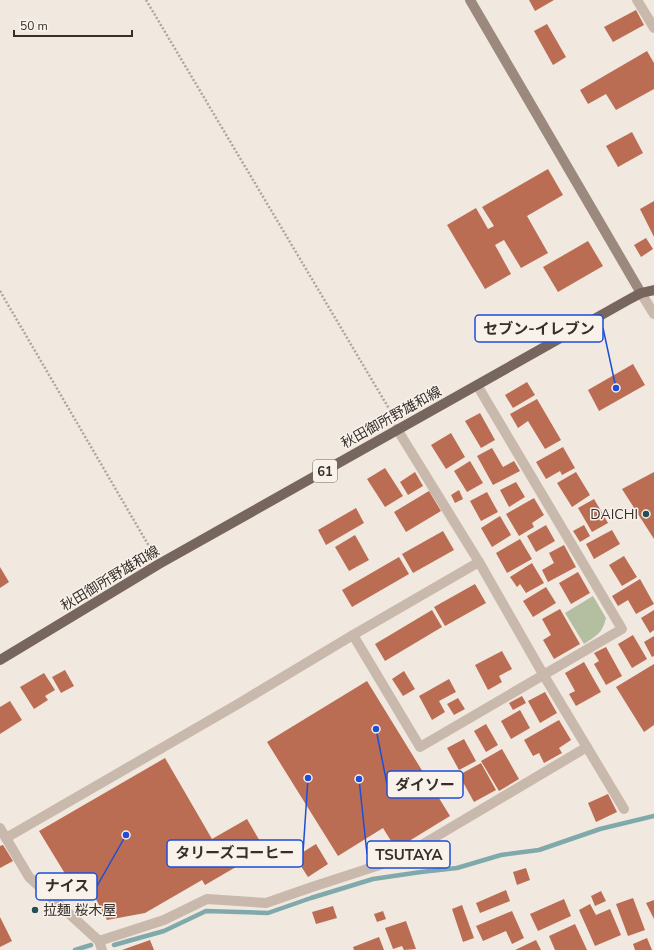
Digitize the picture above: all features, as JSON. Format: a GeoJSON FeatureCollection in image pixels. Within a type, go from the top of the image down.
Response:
{"type":"FeatureCollection","features":[{"type":"Feature","properties":{"kind":"main road","name":"秋田御所野雄和線"},"geometry":{"type":"LineString","coordinates":[[0,660],[160,564],[642,293],[654,290]]}},
{"type":"Feature","properties":{"kind":"street"},"geometry":{"type":"LineString","coordinates":[[470,0],[654,314]]}},
{"type":"Feature","properties":{"kind":"street"},"geometry":{"type":"LineString","coordinates":[[637,0],[654,28]]}},
{"type":"Feature","properties":{"kind":"street"},"geometry":{"type":"LineString","coordinates":[[353,635],[420,746],[622,629],[477,385]]}},
{"type":"Feature","properties":{"kind":"street"},"geometry":{"type":"LineString","coordinates":[[399,429],[624,809]]}},
{"type":"Feature","properties":{"kind":"street"},"geometry":{"type":"LineString","coordinates":[[6,838],[233,707],[479,562]]}},
{"type":"Feature","properties":{"kind":"street"},"geometry":{"type":"LineString","coordinates":[[0,828],[29,877],[101,946],[164,920],[207,899],[266,903],[312,886],[398,859],[587,747]]}},
{"type":"Feature","properties":{"kind":"path"},"geometry":{"type":"LineString","coordinates":[[146,0],[399,429]]}},
{"type":"Feature","properties":{"kind":"path"},"geometry":{"type":"LineString","coordinates":[[0,291],[160,564]]}},
{"type":"Feature","properties":{"kind":"green space"},"geometry":{"type":"Polygon","coordinates":[[[593,596],[606,618],[601,631],[584,644],[565,613],[593,596]]]}},
{"type":"Feature","properties":{"kind":"building"},"geometry":{"type":"Polygon","coordinates":[[[529,0],[554,0],[535,11],[529,0]]]}},
{"type":"Feature","properties":{"kind":"building"},"geometry":{"type":"Polygon","coordinates":[[[636,10],[644,25],[613,42],[604,27],[636,10]]]}},
{"type":"Feature","properties":{"kind":"building"},"geometry":{"type":"Polygon","coordinates":[[[547,24],[566,57],[553,65],[534,31],[547,24]]]}},
{"type":"Feature","properties":{"kind":"building"},"geometry":{"type":"Polygon","coordinates":[[[647,51],[654,63],[654,89],[616,110],[606,94],[588,104],[580,90],[647,51]]]}},
{"type":"Feature","properties":{"kind":"building"},"geometry":{"type":"Polygon","coordinates":[[[632,132],[643,153],[618,167],[606,146],[632,132]]]}},
{"type":"Feature","properties":{"kind":"building"},"geometry":{"type":"Polygon","coordinates":[[[548,169],[563,195],[527,216],[548,253],[521,268],[504,240],[495,245],[511,274],[485,289],[447,225],[476,208],[488,229],[494,226],[482,207],[548,169]]]}},
{"type":"Feature","properties":{"kind":"building"},"geometry":{"type":"Polygon","coordinates":[[[654,201],[654,237],[640,209],[654,201]]]}},
{"type":"Feature","properties":{"kind":"building"},"geometry":{"type":"Polygon","coordinates":[[[646,238],[653,249],[641,257],[634,245],[646,238]]]}},
{"type":"Feature","properties":{"kind":"building"},"geometry":{"type":"Polygon","coordinates":[[[588,241],[603,266],[558,292],[543,267],[588,241]]]}},
{"type":"Feature","properties":{"kind":"building"},"geometry":{"type":"Polygon","coordinates":[[[633,364],[645,385],[599,411],[588,390],[633,364]]]}},
{"type":"Feature","properties":{"kind":"building"},"geometry":{"type":"Polygon","coordinates":[[[527,382],[535,395],[513,408],[505,395],[527,382]]]}},
{"type":"Feature","properties":{"kind":"building"},"geometry":{"type":"Polygon","coordinates":[[[537,399],[561,440],[545,449],[528,421],[518,428],[510,414],[537,399]]]}},
{"type":"Feature","properties":{"kind":"building"},"geometry":{"type":"Polygon","coordinates":[[[480,413],[495,440],[481,448],[465,421],[480,413]]]}},
{"type":"Feature","properties":{"kind":"building"},"geometry":{"type":"Polygon","coordinates":[[[451,433],[465,457],[446,469],[431,445],[451,433]]]}},
{"type":"Feature","properties":{"kind":"building"},"geometry":{"type":"Polygon","coordinates":[[[563,447],[575,468],[562,475],[560,471],[546,479],[536,462],[563,447]]]}},
{"type":"Feature","properties":{"kind":"building"},"geometry":{"type":"Polygon","coordinates":[[[492,448],[503,467],[514,461],[520,471],[493,485],[477,456],[492,448]]]}},
{"type":"Feature","properties":{"kind":"building"},"geometry":{"type":"Polygon","coordinates":[[[470,461],[483,483],[467,492],[454,471],[470,461]]]}},
{"type":"Feature","properties":{"kind":"building"},"geometry":{"type":"Polygon","coordinates":[[[385,468],[403,496],[385,507],[367,479],[385,468]]]}},
{"type":"Feature","properties":{"kind":"building"},"geometry":{"type":"Polygon","coordinates":[[[415,472],[423,486],[408,495],[400,482],[415,472]]]}},
{"type":"Feature","properties":{"kind":"building"},"geometry":{"type":"Polygon","coordinates":[[[576,472],[590,495],[572,507],[557,483],[576,472]]]}},
{"type":"Feature","properties":{"kind":"building","name":"DAICHI"},"geometry":{"type":"Polygon","coordinates":[[[654,472],[654,539],[622,489],[654,472]]]}},
{"type":"Feature","properties":{"kind":"building"},"geometry":{"type":"Polygon","coordinates":[[[516,482],[525,497],[509,507],[500,490],[516,482]]]}},
{"type":"Feature","properties":{"kind":"building"},"geometry":{"type":"Polygon","coordinates":[[[459,490],[463,499],[455,503],[451,495],[459,490]]]}},
{"type":"Feature","properties":{"kind":"building"},"geometry":{"type":"Polygon","coordinates":[[[429,491],[441,511],[406,532],[394,512],[429,491]]]}},
{"type":"Feature","properties":{"kind":"building"},"geometry":{"type":"Polygon","coordinates":[[[487,492],[498,512],[481,521],[470,501],[487,492]]]}},
{"type":"Feature","properties":{"kind":"building"},"geometry":{"type":"Polygon","coordinates":[[[534,498],[544,515],[532,523],[534,527],[519,536],[506,514],[534,498]]]}},
{"type":"Feature","properties":{"kind":"building"},"geometry":{"type":"Polygon","coordinates":[[[594,499],[608,523],[592,532],[578,508],[594,499]]]}},
{"type":"Feature","properties":{"kind":"building"},"geometry":{"type":"Polygon","coordinates":[[[356,508],[364,523],[326,545],[318,530],[356,508]]]}},
{"type":"Feature","properties":{"kind":"building"},"geometry":{"type":"Polygon","coordinates":[[[500,516],[511,535],[492,547],[481,528],[500,516]]]}},
{"type":"Feature","properties":{"kind":"building"},"geometry":{"type":"Polygon","coordinates":[[[546,525],[555,541],[536,552],[527,536],[546,525]]]}},
{"type":"Feature","properties":{"kind":"building"},"geometry":{"type":"Polygon","coordinates":[[[584,525],[590,536],[580,542],[573,531],[584,525]]]}},
{"type":"Feature","properties":{"kind":"building"},"geometry":{"type":"Polygon","coordinates":[[[612,530],[620,544],[594,559],[586,544],[612,530]]]}},
{"type":"Feature","properties":{"kind":"building"},"geometry":{"type":"Polygon","coordinates":[[[443,531],[454,550],[413,573],[402,554],[443,531]]]}},
{"type":"Feature","properties":{"kind":"building"},"geometry":{"type":"Polygon","coordinates":[[[355,535],[369,560],[349,571],[335,547],[355,535]]]}},
{"type":"Feature","properties":{"kind":"building"},"geometry":{"type":"Polygon","coordinates":[[[520,539],[532,559],[507,573],[496,553],[520,539]]]}},
{"type":"Feature","properties":{"kind":"building"},"geometry":{"type":"Polygon","coordinates":[[[564,545],[576,567],[548,582],[542,570],[554,563],[549,553],[564,545]]]}},
{"type":"Feature","properties":{"kind":"building"},"geometry":{"type":"Polygon","coordinates":[[[624,556],[637,577],[622,586],[609,565],[624,556]]]}},
{"type":"Feature","properties":{"kind":"building"},"geometry":{"type":"Polygon","coordinates":[[[399,557],[409,574],[352,607],[342,590],[399,557]]]}},
{"type":"Feature","properties":{"kind":"building"},"geometry":{"type":"Polygon","coordinates":[[[532,563],[544,583],[526,593],[520,584],[517,587],[510,577],[532,563]]]}},
{"type":"Feature","properties":{"kind":"building"},"geometry":{"type":"Polygon","coordinates":[[[0,567],[9,582],[0,588],[0,567]]]}},
{"type":"Feature","properties":{"kind":"building"},"geometry":{"type":"Polygon","coordinates":[[[578,572],[590,593],[571,604],[559,583],[578,572]]]}},
{"type":"Feature","properties":{"kind":"building"},"geometry":{"type":"Polygon","coordinates":[[[640,579],[654,604],[636,614],[628,600],[618,606],[612,596],[640,579]]]}},
{"type":"Feature","properties":{"kind":"building"},"geometry":{"type":"Polygon","coordinates":[[[475,584],[486,603],[445,626],[434,607],[475,584]]]}},
{"type":"Feature","properties":{"kind":"building"},"geometry":{"type":"Polygon","coordinates":[[[546,587],[556,603],[533,617],[523,601],[546,587]]]}},
{"type":"Feature","properties":{"kind":"building"},"geometry":{"type":"Polygon","coordinates":[[[560,609],[580,644],[554,659],[543,640],[551,635],[542,619],[560,609]]]}},
{"type":"Feature","properties":{"kind":"building"},"geometry":{"type":"Polygon","coordinates":[[[432,610],[442,627],[385,661],[375,644],[432,610]]]}},
{"type":"Feature","properties":{"kind":"building"},"geometry":{"type":"Polygon","coordinates":[[[654,610],[654,630],[650,633],[641,618],[654,610]]]}},
{"type":"Feature","properties":{"kind":"building"},"geometry":{"type":"Polygon","coordinates":[[[633,635],[647,659],[632,668],[618,644],[633,635]]]}},
{"type":"Feature","properties":{"kind":"building"},"geometry":{"type":"Polygon","coordinates":[[[654,636],[654,656],[652,657],[644,642],[654,636]]]}},
{"type":"Feature","properties":{"kind":"building"},"geometry":{"type":"Polygon","coordinates":[[[606,647],[622,676],[606,685],[594,664],[599,661],[594,653],[606,647]]]}},
{"type":"Feature","properties":{"kind":"building"},"geometry":{"type":"Polygon","coordinates":[[[502,651],[512,669],[499,676],[502,682],[488,690],[475,665],[502,651]]]}},
{"type":"Feature","properties":{"kind":"building"},"geometry":{"type":"Polygon","coordinates":[[[584,662],[601,692],[576,706],[569,694],[575,691],[565,673],[584,662]]]}},
{"type":"Feature","properties":{"kind":"building"},"geometry":{"type":"Polygon","coordinates":[[[654,664],[654,725],[644,732],[616,687],[654,664]]]}},
{"type":"Feature","properties":{"kind":"building"},"geometry":{"type":"Polygon","coordinates":[[[65,670],[74,686],[61,693],[52,677],[65,670]]]}},
{"type":"Feature","properties":{"kind":"building"},"geometry":{"type":"Polygon","coordinates":[[[404,671],[415,689],[403,696],[392,679],[404,671]]]}},
{"type":"Feature","properties":{"kind":"building"},"geometry":{"type":"Polygon","coordinates":[[[44,673],[55,690],[45,696],[48,700],[34,709],[20,687],[44,673]]]}},
{"type":"Feature","properties":{"kind":"building"},"geometry":{"type":"Polygon","coordinates":[[[449,679],[456,692],[439,701],[445,712],[432,720],[419,696],[449,679]]]}},
{"type":"Feature","properties":{"kind":"building"},"geometry":{"type":"Polygon","coordinates":[[[367,681],[450,816],[396,849],[383,828],[338,856],[267,742],[367,681]]]}},
{"type":"Feature","properties":{"kind":"building"},"geometry":{"type":"Polygon","coordinates":[[[545,692],[557,713],[540,723],[528,701],[545,692]]]}},
{"type":"Feature","properties":{"kind":"building"},"geometry":{"type":"Polygon","coordinates":[[[522,696],[526,703],[513,710],[509,703],[522,696]]]}},
{"type":"Feature","properties":{"kind":"building"},"geometry":{"type":"Polygon","coordinates":[[[458,698],[465,709],[454,715],[447,704],[458,698]]]}},
{"type":"Feature","properties":{"kind":"building"},"geometry":{"type":"Polygon","coordinates":[[[10,701],[22,720],[0,734],[0,707],[10,701]]]}},
{"type":"Feature","properties":{"kind":"building"},"geometry":{"type":"Polygon","coordinates":[[[520,710],[530,728],[511,739],[501,721],[520,710]]]}},
{"type":"Feature","properties":{"kind":"building"},"geometry":{"type":"Polygon","coordinates":[[[559,720],[571,740],[559,748],[562,753],[544,763],[539,753],[533,756],[524,740],[559,720]]]}},
{"type":"Feature","properties":{"kind":"building"},"geometry":{"type":"Polygon","coordinates":[[[486,724],[498,745],[486,752],[474,731],[486,724]]]}},
{"type":"Feature","properties":{"kind":"building"},"geometry":{"type":"Polygon","coordinates":[[[464,739],[476,761],[459,770],[447,748],[464,739]]]}},
{"type":"Feature","properties":{"kind":"building"},"geometry":{"type":"Polygon","coordinates":[[[502,749],[519,779],[499,791],[481,761],[502,749]]]}},
{"type":"Feature","properties":{"kind":"building"},"geometry":{"type":"Polygon","coordinates":[[[165,758],[212,839],[247,819],[265,850],[205,885],[202,880],[145,913],[107,920],[90,888],[78,895],[39,831],[165,758]]]}},
{"type":"Feature","properties":{"kind":"building"},"geometry":{"type":"Polygon","coordinates":[[[481,763],[496,790],[474,802],[459,775],[481,763]]]}},
{"type":"Feature","properties":{"kind":"building"},"geometry":{"type":"Polygon","coordinates":[[[608,794],[617,812],[596,822],[588,803],[608,794]]]}},
{"type":"Feature","properties":{"kind":"building"},"geometry":{"type":"Polygon","coordinates":[[[316,844],[328,864],[308,877],[295,857],[316,844]]]}},
{"type":"Feature","properties":{"kind":"building"},"geometry":{"type":"Polygon","coordinates":[[[3,845],[13,861],[0,868],[0,846],[3,845]]]}},
{"type":"Feature","properties":{"kind":"building"},"geometry":{"type":"Polygon","coordinates":[[[526,868],[530,880],[517,885],[513,872],[526,868]]]}},
{"type":"Feature","properties":{"kind":"building"},"geometry":{"type":"Polygon","coordinates":[[[506,890],[510,901],[480,913],[476,903],[506,890]]]}},
{"type":"Feature","properties":{"kind":"building"},"geometry":{"type":"Polygon","coordinates":[[[601,891],[606,901],[595,906],[591,896],[601,891]]]}},
{"type":"Feature","properties":{"kind":"building"},"geometry":{"type":"Polygon","coordinates":[[[633,898],[645,930],[628,936],[616,904],[633,898]]]}},
{"type":"Feature","properties":{"kind":"building"},"geometry":{"type":"Polygon","coordinates":[[[564,899],[571,916],[538,931],[530,914],[564,899]]]}},
{"type":"Feature","properties":{"kind":"building"},"geometry":{"type":"Polygon","coordinates":[[[654,900],[654,919],[646,903],[654,900]]]}},
{"type":"Feature","properties":{"kind":"building"},"geometry":{"type":"Polygon","coordinates":[[[590,904],[596,915],[610,909],[621,935],[595,946],[579,910],[590,904]]]}},
{"type":"Feature","properties":{"kind":"building"},"geometry":{"type":"Polygon","coordinates":[[[462,905],[474,938],[463,942],[452,909],[462,905]]]}},
{"type":"Feature","properties":{"kind":"building"},"geometry":{"type":"Polygon","coordinates":[[[333,906],[337,918],[316,924],[312,912],[333,906]]]}},
{"type":"Feature","properties":{"kind":"building"},"geometry":{"type":"Polygon","coordinates":[[[383,911],[386,919],[377,922],[374,914],[383,911]]]}},
{"type":"Feature","properties":{"kind":"building"},"geometry":{"type":"Polygon","coordinates":[[[512,911],[524,938],[512,944],[506,931],[483,941],[476,926],[512,911]]]}},
{"type":"Feature","properties":{"kind":"building"},"geometry":{"type":"Polygon","coordinates":[[[0,917],[12,941],[0,947],[0,917]]]}},
{"type":"Feature","properties":{"kind":"building"},"geometry":{"type":"Polygon","coordinates":[[[406,921],[416,949],[404,950],[402,946],[393,949],[385,928],[406,921]]]}},
{"type":"Feature","properties":{"kind":"building"},"geometry":{"type":"Polygon","coordinates":[[[575,924],[587,950],[555,950],[549,936],[575,924]]]}},
{"type":"Feature","properties":{"kind":"building"},"geometry":{"type":"Polygon","coordinates":[[[379,937],[384,950],[354,950],[353,947],[379,937]]]}},
{"type":"Feature","properties":{"kind":"building"},"geometry":{"type":"Polygon","coordinates":[[[647,938],[652,950],[635,950],[633,944],[647,938]]]}},
{"type":"Feature","properties":{"kind":"building"},"geometry":{"type":"Polygon","coordinates":[[[150,940],[154,950],[122,950],[150,940]]]}},
{"type":"Feature","properties":{"kind":"building"},"geometry":{"type":"Polygon","coordinates":[[[536,940],[541,950],[515,950],[536,940]]]}},
{"type":"Feature","properties":{"kind":"waterway"},"geometry":{"type":"LineString","coordinates":[[114,945],[164,931],[206,911],[268,913],[373,879],[457,868],[501,855],[539,850],[600,829],[654,816]]}},
{"type":"Feature","properties":{"kind":"waterway"},"geometry":{"type":"LineString","coordinates":[[75,950],[91,945]]}},
{"type":"Feature","properties":{"kind":"place","name":"セブン-イレブン"},"geometry":{"type":"Point","coordinates":[616,388]}},
{"type":"Feature","properties":{"kind":"place","name":"DAICHI"},"geometry":{"type":"Point","coordinates":[646,514]}},
{"type":"Feature","properties":{"kind":"place","name":"ダイソー"},"geometry":{"type":"Point","coordinates":[376,729]}},
{"type":"Feature","properties":{"kind":"place","name":"タリーズコーヒー"},"geometry":{"type":"Point","coordinates":[308,778]}},
{"type":"Feature","properties":{"kind":"place","name":"TSUTAYA"},"geometry":{"type":"Point","coordinates":[359,779]}},
{"type":"Feature","properties":{"kind":"place","name":"ナイス"},"geometry":{"type":"Point","coordinates":[126,835]}},
{"type":"Feature","properties":{"kind":"place","name":"拉麺 桜木屋"},"geometry":{"type":"Point","coordinates":[35,910]}}]}
